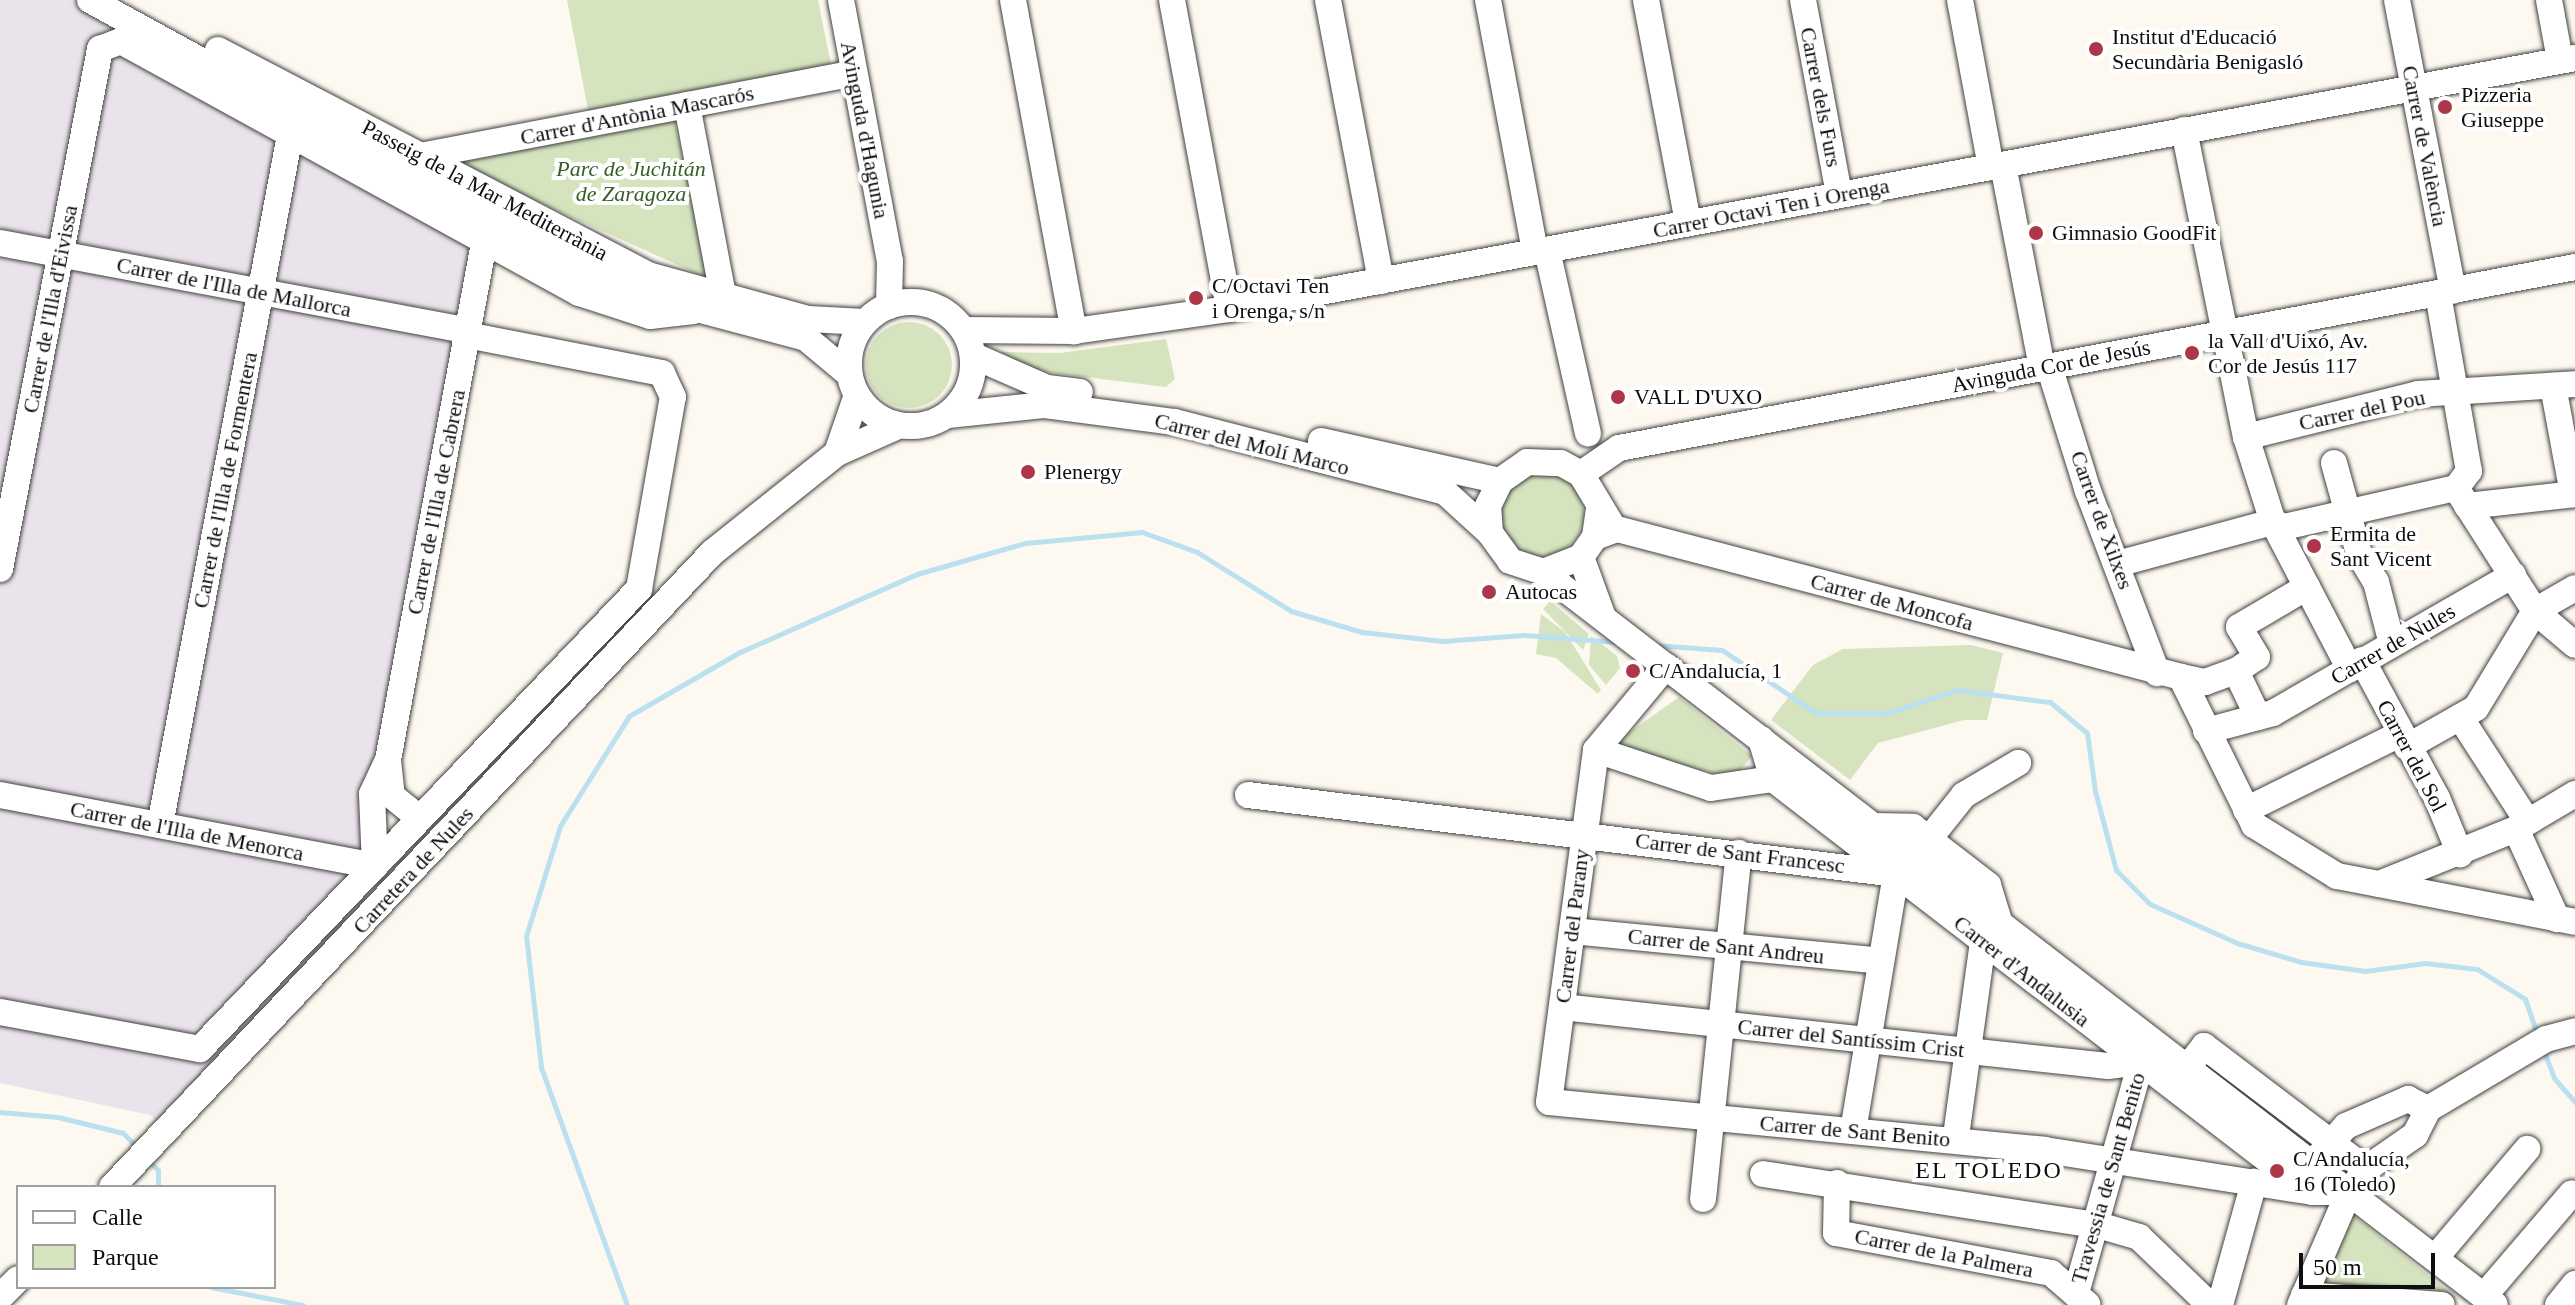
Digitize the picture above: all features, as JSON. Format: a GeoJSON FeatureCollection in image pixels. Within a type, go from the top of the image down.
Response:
{"type":"FeatureCollection","features":[{"type":"Feature","properties":{"kind":"street","name":"Passeig de la Mar Mediterrània"},"geometry":{"type":"LineString","coordinates":[[90,0],[554,254],[633,292],[694,311],[806,338],[853,385]]}},
{"type":"Feature","properties":{"kind":"street","name":"Passeig de la Mar Mediterrània"},"geometry":{"type":"LineString","coordinates":[[125,0],[648,275],[808,319],[865,322]]}},
{"type":"Feature","properties":{"kind":"street","name":"Avinguda d'Hagunia"},"geometry":{"type":"LineString","coordinates":[[841,0],[890,261],[902,304]]}},
{"type":"Feature","properties":{"kind":"street"},"geometry":{"type":"LineString","coordinates":[[1013,0],[1074,331]]}},
{"type":"Feature","properties":{"kind":"street"},"geometry":{"type":"LineString","coordinates":[[1172,0],[1229,309]]}},
{"type":"Feature","properties":{"kind":"street"},"geometry":{"type":"LineString","coordinates":[[1328,0],[1381,281]]}},
{"type":"Feature","properties":{"kind":"street"},"geometry":{"type":"LineString","coordinates":[[1488,0],[1541,251],[1588,433],[1571,468]]}},
{"type":"Feature","properties":{"kind":"street"},"geometry":{"type":"LineString","coordinates":[[1646,0],[1688,223]]}},
{"type":"Feature","properties":{"kind":"street","name":"Carrer dels Furs"},"geometry":{"type":"LineString","coordinates":[[1803,0],[1839,195]]}},
{"type":"Feature","properties":{"kind":"street","name":"Carrer de Xilxes"},"geometry":{"type":"LineString","coordinates":[[1960,0],[2046,367],[2117,564],[2168,675],[2208,735],[2254,825],[2337,876],[2569,920]]}},
{"type":"Feature","properties":{"kind":"street","name":"Carrer de València"},"geometry":{"type":"LineString","coordinates":[[2397,0],[2446,293],[2469,471],[2462,497]]}},
{"type":"Feature","properties":{"kind":"street"},"geometry":{"type":"LineString","coordinates":[[2549,0],[2568,59]]}},
{"type":"Feature","properties":{"kind":"street","name":"Passeig de la Mar Mediterrània"},"geometry":{"type":"LineString","coordinates":[[100,49],[121,41],[579,293],[650,316],[694,311]]}},
{"type":"Feature","properties":{"kind":"street","name":"Carrer de l'Illa d'Eivissa"},"geometry":{"type":"LineString","coordinates":[[0,569],[100,49]]}},
{"type":"Feature","properties":{"kind":"street","name":"Carrer Octavi Ten i Orenga"},"geometry":{"type":"LineString","coordinates":[[965,330],[1074,331],[1229,309],[2568,59]]}},
{"type":"Feature","properties":{"kind":"street","name":"Carrer d'Antònia Mascarós"},"geometry":{"type":"LineString","coordinates":[[420,156],[854,73]]}},
{"type":"Feature","properties":{"kind":"street"},"geometry":{"type":"LineString","coordinates":[[687,105],[723,295]]}},
{"type":"Feature","properties":{"kind":"street","name":"Carrer del Sol"},"geometry":{"type":"LineString","coordinates":[[2184,130],[2246,437],[2273,522],[2307,587],[2437,798],[2460,854]]}},
{"type":"Feature","properties":{"kind":"street","name":"Carrer de l'Illa de Formentera"},"geometry":{"type":"LineString","coordinates":[[160,825],[290,135]]}},
{"type":"Feature","properties":{"kind":"street","name":"Carrer de l'Illa de Mallorca"},"geometry":{"type":"LineString","coordinates":[[0,243],[662,373]]}},
{"type":"Feature","properties":{"kind":"street","name":"Carrer de l'Illa de Cabrera"},"geometry":{"type":"LineString","coordinates":[[375,866],[372,794],[388,760],[484,243]]}},
{"type":"Feature","properties":{"kind":"street","name":"Avinguda Cor de Jesús"},"geometry":{"type":"LineString","coordinates":[[1571,468],[1619,448],[2575,267]]}},
{"type":"Feature","properties":{"kind":"street"},"geometry":{"type":"LineString","coordinates":[[837,453],[853,385],[851,347],[865,322],[902,304],[943,310],[965,330],[974,356],[969,389],[948,415],[924,426],[898,426],[874,415],[853,385]]}},
{"type":"Feature","properties":{"kind":"street","name":"Carrer del Molí Marco"},"geometry":{"type":"LineString","coordinates":[[974,356],[1047,388],[1176,404],[1452,474],[1500,481]]}},
{"type":"Feature","properties":{"kind":"street","name":"Carretera de Nules"},"geometry":{"type":"LineString","coordinates":[[0,1012],[200,1049],[639,589],[673,397],[662,373]]}},
{"type":"Feature","properties":{"kind":"street"},"geometry":{"type":"LineString","coordinates":[[2117,564],[2273,522],[2284,527],[2462,497],[2574,494],[2564,385]]}},
{"type":"Feature","properties":{"kind":"street","name":"Carrer del Pou"},"geometry":{"type":"LineString","coordinates":[[2246,437],[2418,394],[2564,385]]}},
{"type":"Feature","properties":{"kind":"street","name":"Carrer del Molí Marco"},"geometry":{"type":"LineString","coordinates":[[948,415],[1045,405],[1175,422],[1445,492],[1490,533]]}},
{"type":"Feature","properties":{"kind":"street","name":"Carretera de Nules"},"geometry":{"type":"LineString","coordinates":[[114,1185],[713,552],[837,453],[898,426]]}},
{"type":"Feature","properties":{"kind":"street"},"geometry":{"type":"LineString","coordinates":[[1588,433],[1619,448]]}},
{"type":"Feature","properties":{"kind":"street"},"geometry":{"type":"LineString","coordinates":[[1603,617],[1599,509],[1571,468],[1527,462],[1500,481],[1488,506],[1490,533],[1510,561],[1543,572],[1603,617],[1761,739],[1782,771],[1711,788],[1596,750],[1666,666]]}},
{"type":"Feature","properties":{"kind":"street"},"geometry":{"type":"LineString","coordinates":[[2334,463],[2359,554],[2376,582],[2392,644]]}},
{"type":"Feature","properties":{"kind":"street"},"geometry":{"type":"LineString","coordinates":[[2462,497],[2535,611],[2575,645]]}},
{"type":"Feature","properties":{"kind":"street"},"geometry":{"type":"LineString","coordinates":[[1543,572],[1598,541]]}},
{"type":"Feature","properties":{"kind":"street","name":"Carrer de Moncofa"},"geometry":{"type":"LineString","coordinates":[[1598,541],[2168,675],[2205,682],[2242,667]]}},
{"type":"Feature","properties":{"kind":"street","name":"Carretera de Nules"},"geometry":{"type":"LineString","coordinates":[[595,635],[622,624],[684,566],[713,552]]}},
{"type":"Feature","properties":{"kind":"street","name":"Carrer de Nules"},"geometry":{"type":"LineString","coordinates":[[2208,735],[2265,715],[2513,575]]}},
{"type":"Feature","properties":{"kind":"street"},"geometry":{"type":"LineString","coordinates":[[2265,715],[2242,667],[2257,657],[2239,627],[2307,587]]}},
{"type":"Feature","properties":{"kind":"street"},"geometry":{"type":"LineString","coordinates":[[2246,810],[2476,708],[2535,611],[2575,588]]}},
{"type":"Feature","properties":{"kind":"street"},"geometry":{"type":"LineString","coordinates":[[2460,717],[2521,824],[2569,920]]}},
{"type":"Feature","properties":{"kind":"street","name":"Carrer del Parany"},"geometry":{"type":"LineString","coordinates":[[1549,1102],[1596,750]]}},
{"type":"Feature","properties":{"kind":"street","name":"Carrer de l'Illa de Cabrera"},"geometry":{"type":"LineString","coordinates":[[388,760],[392,796],[420,819]]}},
{"type":"Feature","properties":{"kind":"street"},"geometry":{"type":"LineString","coordinates":[[1929,839],[1964,795],[2018,763]]}},
{"type":"Feature","properties":{"kind":"street","name":"Carrer d'Andalusia"},"geometry":{"type":"LineString","coordinates":[[1782,771],[1874,826],[2141,1062],[2273,1164],[2312,1164]]}},
{"type":"Feature","properties":{"kind":"street","name":"Carrer d'Andalusia"},"geometry":{"type":"LineString","coordinates":[[1782,771],[1896,874],[1991,932],[2187,1068],[2490,1301]]}},
{"type":"Feature","properties":{"kind":"street"},"geometry":{"type":"LineString","coordinates":[[2378,884],[2460,854],[2575,794]]}},
{"type":"Feature","properties":{"kind":"street","name":"Carrer de l'Illa de Menorca"},"geometry":{"type":"LineString","coordinates":[[0,795],[375,866]]}},
{"type":"Feature","properties":{"kind":"street","name":"Carrer de Sant Francesc"},"geometry":{"type":"LineString","coordinates":[[1248,795],[1896,874]]}},
{"type":"Feature","properties":{"kind":"street","name":"Carrer d'Andalusia"},"geometry":{"type":"LineString","coordinates":[[1874,826],[1913,827],[1988,885],[1991,932]]}},
{"type":"Feature","properties":{"kind":"street"},"geometry":{"type":"LineString","coordinates":[[1703,1199],[1739,853]]}},
{"type":"Feature","properties":{"kind":"street"},"geometry":{"type":"LineString","coordinates":[[1855,1119],[1896,874]]}},
{"type":"Feature","properties":{"kind":"street","name":"Carrer de Sant Andreu"},"geometry":{"type":"LineString","coordinates":[[1572,931],[1881,961]]}},
{"type":"Feature","properties":{"kind":"street"},"geometry":{"type":"LineString","coordinates":[[1957,1129],[1968,1051],[1991,932]]}},
{"type":"Feature","properties":{"kind":"street","name":"Carrer del Santíssim Crist"},"geometry":{"type":"LineString","coordinates":[[1562,1007],[2108,1066],[2141,1062]]}},
{"type":"Feature","properties":{"kind":"street"},"geometry":{"type":"LineString","coordinates":[[2442,1305],[2302,1300],[2349,1192],[2366,1169],[2415,1135],[2428,1109],[2546,1039],[2575,1031]]}},
{"type":"Feature","properties":{"kind":"street"},"geometry":{"type":"LineString","coordinates":[[2187,1068],[2204,1046],[2366,1169]]}},
{"type":"Feature","properties":{"kind":"street","name":"Travessia de Sant Benito"},"geometry":{"type":"LineString","coordinates":[[2084,1302],[2098,1225],[2118,1159],[2141,1062]]}},
{"type":"Feature","properties":{"kind":"street"},"geometry":{"type":"LineString","coordinates":[[2256,1121],[2272,1098]]}},
{"type":"Feature","properties":{"kind":"street"},"geometry":{"type":"LineString","coordinates":[[2312,1164],[2346,1126],[2408,1099],[2428,1109]]}},
{"type":"Feature","properties":{"kind":"street","name":"Carrer de Sant Benito"},"geometry":{"type":"LineString","coordinates":[[1549,1102],[2118,1159],[2312,1192],[2349,1192]]}},
{"type":"Feature","properties":{"kind":"street"},"geometry":{"type":"LineString","coordinates":[[2288,1145],[2305,1123]]}},
{"type":"Feature","properties":{"kind":"street"},"geometry":{"type":"LineString","coordinates":[[2435,1258],[2527,1149]]}},
{"type":"Feature","properties":{"kind":"street"},"geometry":{"type":"LineString","coordinates":[[1763,1174],[2098,1225],[2139,1237],[2210,1305]]}},
{"type":"Feature","properties":{"kind":"street"},"geometry":{"type":"LineString","coordinates":[[2220,1305],[2254,1182]]}},
{"type":"Feature","properties":{"kind":"street","name":"Carrer de la Palmera"},"geometry":{"type":"LineString","coordinates":[[1837,1183],[1836,1233],[2051,1273],[2084,1302]]}},
{"type":"Feature","properties":{"kind":"street"},"geometry":{"type":"LineString","coordinates":[[2490,1301],[2572,1193]]}},
{"type":"Feature","properties":{"kind":"street"},"geometry":{"type":"LineString","coordinates":[[0,1297],[16,1281]]}},
{"type":"Feature","properties":{"kind":"street"},"geometry":{"type":"LineString","coordinates":[[2558,1305],[2575,1284]]}},
{"type":"Feature","properties":{"kind":"shaded area"},"geometry":{"type":"Polygon","coordinates":[[[0,0],[113,0],[503,212],[336,962],[170,1132],[150,1115],[0,1083],[0,0]]]}},
{"type":"Feature","properties":{"kind":"green space","name":"Parc de Juchitán de Zaragoza"},"geometry":{"type":"Polygon","coordinates":[[[567,0],[818,0],[831,65],[669,98],[711,280],[445,160],[593,136],[567,0]]]}},
{"type":"Feature","properties":{"kind":"green space"},"geometry":{"type":"Polygon","coordinates":[[[909,322],[926,325],[940,334],[949,348],[952,365],[949,382],[940,396],[926,405],[909,408],[892,405],[878,396],[869,382],[866,365],[869,348],[878,334],[892,325],[909,322]]]}},
{"type":"Feature","properties":{"kind":"green space"},"geometry":{"type":"Polygon","coordinates":[[[1166,339],[1175,379],[1166,387],[1053,373],[1026,367],[1001,352],[1060,353],[1166,339]]]}},
{"type":"Feature","properties":{"kind":"green space"},"geometry":{"type":"Polygon","coordinates":[[[1534,473],[1550,473],[1566,480],[1577,491],[1584,515],[1581,531],[1572,545],[1550,557],[1534,557],[1518,550],[1507,539],[1500,523],[1500,507],[1507,491],[1518,480],[1534,473]]]}},
{"type":"Feature","properties":{"kind":"green space"},"geometry":{"type":"Polygon","coordinates":[[[1550,601],[1589,634],[1583,650],[1543,609],[1550,601]]]}},
{"type":"Feature","properties":{"kind":"green space"},"geometry":{"type":"Polygon","coordinates":[[[1541,614],[1565,632],[1601,690],[1598,694],[1556,658],[1536,654],[1541,614]]]}},
{"type":"Feature","properties":{"kind":"green space"},"geometry":{"type":"Polygon","coordinates":[[[1591,636],[1617,656],[1620,668],[1606,685],[1589,665],[1591,636]]]}},
{"type":"Feature","properties":{"kind":"green space"},"geometry":{"type":"Polygon","coordinates":[[[1971,645],[2003,653],[1987,720],[1964,720],[1878,743],[1850,780],[1771,720],[1813,665],[1843,649],[1971,645]]]}},
{"type":"Feature","properties":{"kind":"green space"},"geometry":{"type":"Polygon","coordinates":[[[1679,697],[1752,756],[1734,778],[1620,749],[1620,739],[1679,697]]]}},
{"type":"Feature","properties":{"kind":"green space"},"geometry":{"type":"Polygon","coordinates":[[[2349,1212],[2457,1298],[2319,1290],[2349,1212]]]}},
{"type":"Feature","properties":{"kind":"waterway"},"geometry":{"type":"LineString","coordinates":[[627,1305],[541,1067],[526,936],[560,826],[629,716],[740,652],[917,574],[1025,543],[1142,532],[1197,552],[1291,611],[1362,632],[1442,641],[1524,635],[1617,642]]}},
{"type":"Feature","properties":{"kind":"waterway"},"geometry":{"type":"LineString","coordinates":[[1655,645],[1722,650],[1816,713],[1888,713],[1957,690],[2050,702],[2087,733],[2095,791],[2116,870],[2150,904],[2237,943],[2301,962],[2365,971],[2425,963],[2477,969],[2525,999],[2538,1036]]}},
{"type":"Feature","properties":{"kind":"waterway"},"geometry":{"type":"LineString","coordinates":[[2543,1049],[2554,1078],[2575,1102]]}},
{"type":"Feature","properties":{"kind":"waterway"},"geometry":{"type":"LineString","coordinates":[[0,1112],[58,1117],[123,1133],[139,1149]]}},
{"type":"Feature","properties":{"kind":"waterway"},"geometry":{"type":"LineString","coordinates":[[148,1160],[158,1170],[158,1185]]}},
{"type":"Feature","properties":{"kind":"waterway"},"geometry":{"type":"LineString","coordinates":[[221,1289],[303,1305]]}},
{"type":"Feature","properties":{"kind":"place","name":"Institut d'Educació Secundària Benigasló"},"geometry":{"type":"Point","coordinates":[2096,49]}},
{"type":"Feature","properties":{"kind":"place","name":"Pizzeria Giuseppe"},"geometry":{"type":"Point","coordinates":[2445,107]}},
{"type":"Feature","properties":{"kind":"place","name":"Gimnasio GoodFit"},"geometry":{"type":"Point","coordinates":[2036,233]}},
{"type":"Feature","properties":{"kind":"place","name":"C/Octavi Ten i Orenga, s/n"},"geometry":{"type":"Point","coordinates":[1196,298]}},
{"type":"Feature","properties":{"kind":"place","name":"la Vall d'Uixó, Av. Cor de Jesús 117"},"geometry":{"type":"Point","coordinates":[2192,353]}},
{"type":"Feature","properties":{"kind":"place","name":"VALL D'UXO"},"geometry":{"type":"Point","coordinates":[1618,397]}},
{"type":"Feature","properties":{"kind":"place","name":"Plenergy"},"geometry":{"type":"Point","coordinates":[1028,472]}},
{"type":"Feature","properties":{"kind":"place","name":"Ermita de Sant Vicent"},"geometry":{"type":"Point","coordinates":[2314,546]}},
{"type":"Feature","properties":{"kind":"place","name":"Autocas"},"geometry":{"type":"Point","coordinates":[1489,592]}},
{"type":"Feature","properties":{"kind":"place","name":"C/Andalucía, 1"},"geometry":{"type":"Point","coordinates":[1633,671]}},
{"type":"Feature","properties":{"kind":"place","name":"C/Andalucía, 16 (Toledo)"},"geometry":{"type":"Point","coordinates":[2277,1171]}},
{"type":"Feature","properties":{"kind":"district","name":"EL TOLEDO"},"geometry":{"type":"Point","coordinates":[1989,1171]}}]}
